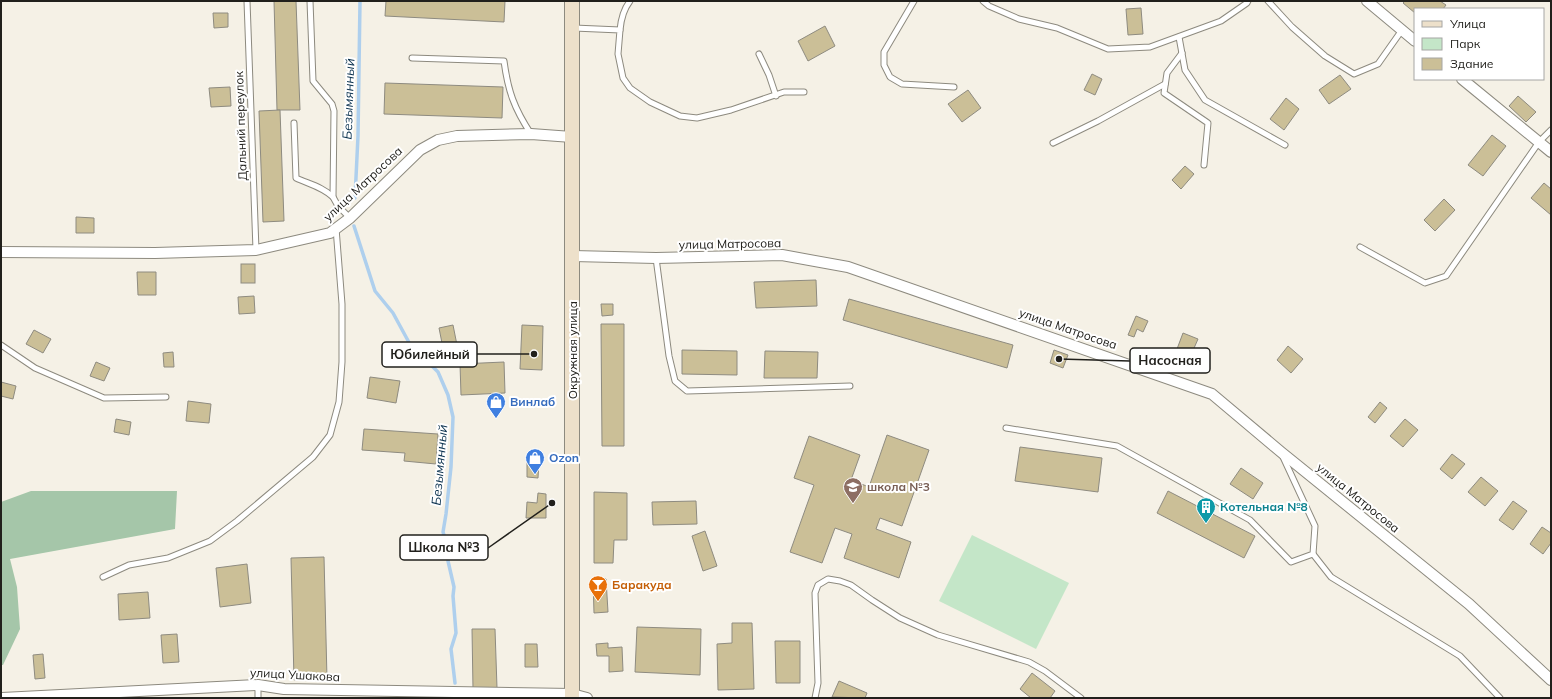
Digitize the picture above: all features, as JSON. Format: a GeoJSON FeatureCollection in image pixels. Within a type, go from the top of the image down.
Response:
{"type":"FeatureCollection","features":[{"type":"Feature","properties":{"kind":"main road","name":"Окружная улица"},"geometry":{"type":"LineString","coordinates":[[572,1],[572,696]]}},
{"type":"Feature","properties":{"kind":"street"},"geometry":{"type":"LineString","coordinates":[[1367,1],[1414,40]]}},
{"type":"Feature","properties":{"kind":"street"},"geometry":{"type":"LineString","coordinates":[[1463,80],[1551,152]]}},
{"type":"Feature","properties":{"kind":"street","name":"улица Матросова"},"geometry":{"type":"LineString","coordinates":[[1,252],[155,253],[256,250],[330,233],[350,218],[420,150],[438,140],[457,136],[531,134],[572,137]]}},
{"type":"Feature","properties":{"kind":"street","name":"улица Матросова"},"geometry":{"type":"LineString","coordinates":[[573,256],[656,258],[782,255],[848,267],[1212,394],[1281,452],[1469,604],[1551,680]]}},
{"type":"Feature","properties":{"kind":"street","name":"улица Ушакова"},"geometry":{"type":"LineString","coordinates":[[2,698],[258,685],[284,689],[424,695],[446,692],[462,692],[572,696],[587,698]]}},
{"type":"Feature","properties":{"kind":"lane","name":"Дальний переулок"},"geometry":{"type":"LineString","coordinates":[[247,1],[256,250]]}},
{"type":"Feature","properties":{"kind":"lane"},"geometry":{"type":"LineString","coordinates":[[310,1],[313,81],[332,104],[334,112],[333,197]]}},
{"type":"Feature","properties":{"kind":"lane"},"geometry":{"type":"LineString","coordinates":[[630,1],[626,6],[622,17],[618,54],[623,78],[630,88],[645,98],[680,116],[697,118],[730,110],[776,96],[784,92],[804,92]]}},
{"type":"Feature","properties":{"kind":"lane"},"geometry":{"type":"LineString","coordinates":[[914,1],[884,52],[884,65],[890,77],[902,84],[954,87]]}},
{"type":"Feature","properties":{"kind":"lane"},"geometry":{"type":"LineString","coordinates":[[982,1],[1019,19],[1057,28],[1108,49],[1150,47],[1222,21],[1248,1]]}},
{"type":"Feature","properties":{"kind":"lane"},"geometry":{"type":"LineString","coordinates":[[1268,1],[1292,28],[1325,56],[1354,74],[1378,64],[1402,30]]}},
{"type":"Feature","properties":{"kind":"lane"},"geometry":{"type":"LineString","coordinates":[[572,28],[620,30]]}},
{"type":"Feature","properties":{"kind":"lane"},"geometry":{"type":"LineString","coordinates":[[1179,37],[1185,70],[1205,100],[1285,145]]}},
{"type":"Feature","properties":{"kind":"lane"},"geometry":{"type":"LineString","coordinates":[[1182,53],[1167,73],[1164,93],[1208,123],[1204,165]]}},
{"type":"Feature","properties":{"kind":"lane"},"geometry":{"type":"LineString","coordinates":[[759,54],[770,75],[776,96]]}},
{"type":"Feature","properties":{"kind":"lane"},"geometry":{"type":"LineString","coordinates":[[412,58],[504,61],[507,84],[518,115],[531,134]]}},
{"type":"Feature","properties":{"kind":"lane"},"geometry":{"type":"LineString","coordinates":[[1053,142],[1098,121],[1165,84]]}},
{"type":"Feature","properties":{"kind":"lane"},"geometry":{"type":"LineString","coordinates":[[294,123],[296,178],[325,190],[333,197],[338,206],[350,218]]}},
{"type":"Feature","properties":{"kind":"lane"},"geometry":{"type":"LineString","coordinates":[[1360,247],[1425,283],[1446,276],[1539,142],[1551,130]]}},
{"type":"Feature","properties":{"kind":"lane"},"geometry":{"type":"LineString","coordinates":[[103,577],[129,566],[168,558],[210,540],[237,521],[312,457],[330,435],[339,402],[342,362],[342,304],[336,228]]}},
{"type":"Feature","properties":{"kind":"lane"},"geometry":{"type":"LineString","coordinates":[[656,258],[669,356],[675,381],[687,391],[850,386]]}},
{"type":"Feature","properties":{"kind":"lane"},"geometry":{"type":"LineString","coordinates":[[1,346],[35,368],[104,398],[166,397]]}},
{"type":"Feature","properties":{"kind":"lane"},"geometry":{"type":"LineString","coordinates":[[1006,428],[1117,446],[1250,520],[1291,562],[1313,554]]}},
{"type":"Feature","properties":{"kind":"lane"},"geometry":{"type":"LineString","coordinates":[[1281,452],[1315,526],[1313,554],[1331,577],[1460,656],[1500,698]]}},
{"type":"Feature","properties":{"kind":"lane"},"geometry":{"type":"LineString","coordinates":[[815,698],[818,683],[815,593],[818,585],[828,579],[851,585],[900,618],[938,634],[1029,662],[1045,671],[1081,698]]}},
{"type":"Feature","properties":{"kind":"lane"},"geometry":{"type":"LineString","coordinates":[[258,685],[258,698]]}},
{"type":"Feature","properties":{"kind":"green space"},"geometry":{"type":"Polygon","coordinates":[[[31,491],[177,491],[175,529],[10,559],[17,587],[20,629],[3,665],[1,665],[1,502],[31,491]]]}},
{"type":"Feature","properties":{"kind":"green space"},"geometry":{"type":"Polygon","coordinates":[[[972,535],[1069,583],[1036,649],[939,601],[972,535]]]}},
{"type":"Feature","properties":{"kind":"building"},"geometry":{"type":"Polygon","coordinates":[[[274,1],[296,1],[300,110],[277,110],[274,1]]]}},
{"type":"Feature","properties":{"kind":"building"},"geometry":{"type":"Polygon","coordinates":[[[386,1],[505,1],[504,22],[385,16],[386,1]]]}},
{"type":"Feature","properties":{"kind":"building"},"geometry":{"type":"Polygon","coordinates":[[[1405,1],[1440,1],[1446,5],[1444,8],[1414,8],[1414,12],[1403,3],[1405,1]]]}},
{"type":"Feature","properties":{"kind":"building"},"geometry":{"type":"Polygon","coordinates":[[[1141,8],[1143,34],[1128,35],[1126,9],[1141,8]]]}},
{"type":"Feature","properties":{"kind":"building"},"geometry":{"type":"Polygon","coordinates":[[[213,13],[228,13],[228,27],[214,28],[213,13]]]}},
{"type":"Feature","properties":{"kind":"building"},"geometry":{"type":"Polygon","coordinates":[[[825,26],[835,46],[808,61],[798,41],[825,26]]]}},
{"type":"Feature","properties":{"kind":"building"},"geometry":{"type":"Polygon","coordinates":[[[1092,74],[1102,79],[1095,95],[1084,90],[1092,74]]]}},
{"type":"Feature","properties":{"kind":"building"},"geometry":{"type":"Polygon","coordinates":[[[1340,75],[1351,89],[1329,104],[1319,90],[1340,75]]]}},
{"type":"Feature","properties":{"kind":"building"},"geometry":{"type":"Polygon","coordinates":[[[385,83],[503,87],[502,118],[384,114],[385,83]]]}},
{"type":"Feature","properties":{"kind":"building"},"geometry":{"type":"Polygon","coordinates":[[[230,87],[231,106],[211,107],[209,88],[230,87]]]}},
{"type":"Feature","properties":{"kind":"building"},"geometry":{"type":"Polygon","coordinates":[[[968,90],[981,108],[962,122],[948,104],[968,90]]]}},
{"type":"Feature","properties":{"kind":"building"},"geometry":{"type":"Polygon","coordinates":[[[1518,96],[1536,112],[1526,122],[1509,106],[1518,96]]]}},
{"type":"Feature","properties":{"kind":"building"},"geometry":{"type":"Polygon","coordinates":[[[1286,98],[1299,109],[1284,130],[1270,119],[1286,98]]]}},
{"type":"Feature","properties":{"kind":"building"},"geometry":{"type":"Polygon","coordinates":[[[280,110],[284,221],[263,222],[259,111],[280,110]]]}},
{"type":"Feature","properties":{"kind":"building"},"geometry":{"type":"Polygon","coordinates":[[[1492,135],[1506,146],[1483,176],[1468,165],[1492,135]]]}},
{"type":"Feature","properties":{"kind":"building"},"geometry":{"type":"Polygon","coordinates":[[[1185,166],[1194,174],[1181,189],[1172,180],[1185,166]]]}},
{"type":"Feature","properties":{"kind":"building"},"geometry":{"type":"Polygon","coordinates":[[[1544,183],[1551,189],[1551,215],[1531,198],[1544,183]]]}},
{"type":"Feature","properties":{"kind":"building"},"geometry":{"type":"Polygon","coordinates":[[[1444,199],[1455,210],[1435,231],[1424,220],[1444,199]]]}},
{"type":"Feature","properties":{"kind":"building"},"geometry":{"type":"Polygon","coordinates":[[[76,217],[94,218],[94,233],[76,233],[76,217]]]}},
{"type":"Feature","properties":{"kind":"building"},"geometry":{"type":"Polygon","coordinates":[[[241,264],[255,264],[255,283],[241,283],[241,264]]]}},
{"type":"Feature","properties":{"kind":"building"},"geometry":{"type":"Polygon","coordinates":[[[137,272],[156,272],[156,295],[138,295],[137,272]]]}},
{"type":"Feature","properties":{"kind":"building"},"geometry":{"type":"Polygon","coordinates":[[[816,280],[817,306],[756,308],[754,282],[816,280]]]}},
{"type":"Feature","properties":{"kind":"building"},"geometry":{"type":"Polygon","coordinates":[[[254,296],[255,313],[239,314],[238,297],[254,296]]]}},
{"type":"Feature","properties":{"kind":"building"},"geometry":{"type":"Polygon","coordinates":[[[849,299],[1013,345],[1007,368],[843,320],[849,299]]]}},
{"type":"Feature","properties":{"kind":"building"},"geometry":{"type":"Polygon","coordinates":[[[601,304],[613,304],[613,315],[602,316],[601,304]]]}},
{"type":"Feature","properties":{"kind":"building"},"geometry":{"type":"Polygon","coordinates":[[[1136,316],[1148,321],[1143,332],[1137,329],[1134,337],[1128,335],[1136,316]]]}},
{"type":"Feature","properties":{"kind":"building"},"geometry":{"type":"Polygon","coordinates":[[[601,324],[624,324],[624,446],[602,446],[601,324]]]}},
{"type":"Feature","properties":{"kind":"building"},"geometry":{"type":"Polygon","coordinates":[[[453,325],[458,350],[444,353],[439,328],[453,325]]]}},
{"type":"Feature","properties":{"kind":"building"},"geometry":{"type":"Polygon","coordinates":[[[522,325],[543,326],[542,370],[520,369],[522,325]]]}},
{"type":"Feature","properties":{"kind":"building"},"geometry":{"type":"Polygon","coordinates":[[[34,330],[51,339],[43,353],[26,344],[34,330]]]}},
{"type":"Feature","properties":{"kind":"building"},"geometry":{"type":"Polygon","coordinates":[[[1183,333],[1198,339],[1191,355],[1177,349],[1183,333]]]}},
{"type":"Feature","properties":{"kind":"building"},"geometry":{"type":"Polygon","coordinates":[[[1288,346],[1303,359],[1291,373],[1277,360],[1288,346]]]}},
{"type":"Feature","properties":{"kind":"building"},"geometry":{"type":"Polygon","coordinates":[[[682,350],[737,351],[737,375],[682,374],[682,350]]]}},
{"type":"Feature","properties":{"kind":"building"},"geometry":{"type":"Polygon","coordinates":[[[1054,350],[1068,355],[1063,368],[1050,363],[1054,350]]]}},
{"type":"Feature","properties":{"kind":"building"},"geometry":{"type":"Polygon","coordinates":[[[765,351],[818,352],[817,378],[764,378],[765,351]]]}},
{"type":"Feature","properties":{"kind":"building"},"geometry":{"type":"Polygon","coordinates":[[[173,352],[174,367],[164,367],[163,353],[173,352]]]}},
{"type":"Feature","properties":{"kind":"building"},"geometry":{"type":"Polygon","coordinates":[[[96,362],[110,368],[104,381],[90,376],[96,362]]]}},
{"type":"Feature","properties":{"kind":"building"},"geometry":{"type":"Polygon","coordinates":[[[504,362],[505,393],[461,395],[460,364],[504,362]]]}},
{"type":"Feature","properties":{"kind":"building"},"geometry":{"type":"Polygon","coordinates":[[[370,377],[400,381],[396,403],[367,398],[370,377]]]}},
{"type":"Feature","properties":{"kind":"building"},"geometry":{"type":"Polygon","coordinates":[[[1,382],[16,386],[13,399],[1,396],[1,382]]]}},
{"type":"Feature","properties":{"kind":"building"},"geometry":{"type":"Polygon","coordinates":[[[188,401],[211,404],[209,423],[186,421],[188,401]]]}},
{"type":"Feature","properties":{"kind":"building"},"geometry":{"type":"Polygon","coordinates":[[[1380,402],[1387,408],[1375,423],[1368,417],[1380,402]]]}},
{"type":"Feature","properties":{"kind":"building"},"geometry":{"type":"Polygon","coordinates":[[[116,419],[131,422],[129,435],[114,432],[116,419]]]}},
{"type":"Feature","properties":{"kind":"building"},"geometry":{"type":"Polygon","coordinates":[[[1405,419],[1418,430],[1403,447],[1390,436],[1405,419]]]}},
{"type":"Feature","properties":{"kind":"building"},"geometry":{"type":"Polygon","coordinates":[[[364,429],[438,434],[436,464],[404,461],[405,453],[362,450],[364,429]]]}},
{"type":"Feature","properties":{"kind":"building"},"geometry":{"type":"Polygon","coordinates":[[[887,435],[929,450],[902,526],[880,518],[876,529],[911,542],[899,578],[844,558],[852,534],[835,528],[822,563],[790,552],[814,485],[794,478],[809,436],[860,455],[851,480],[869,487],[887,435]]]}},
{"type":"Feature","properties":{"kind":"building"},"geometry":{"type":"Polygon","coordinates":[[[1020,447],[1102,458],[1098,492],[1015,481],[1020,447]]]}},
{"type":"Feature","properties":{"kind":"building"},"geometry":{"type":"Polygon","coordinates":[[[1452,454],[1465,464],[1452,479],[1440,469],[1452,454]]]}},
{"type":"Feature","properties":{"kind":"building"},"geometry":{"type":"Polygon","coordinates":[[[527,461],[539,461],[538,478],[527,477],[527,461]]]}},
{"type":"Feature","properties":{"kind":"building"},"geometry":{"type":"Polygon","coordinates":[[[1241,468],[1263,483],[1253,499],[1230,484],[1241,468]]]}},
{"type":"Feature","properties":{"kind":"building"},"geometry":{"type":"Polygon","coordinates":[[[1481,477],[1498,491],[1485,506],[1468,492],[1481,477]]]}},
{"type":"Feature","properties":{"kind":"building","name":"Котельная №8"},"geometry":{"type":"Polygon","coordinates":[[[1168,491],[1255,536],[1244,558],[1157,513],[1168,491]]]}},
{"type":"Feature","properties":{"kind":"building"},"geometry":{"type":"Polygon","coordinates":[[[594,492],[627,493],[627,540],[614,540],[613,563],[594,563],[594,492]]]}},
{"type":"Feature","properties":{"kind":"building"},"geometry":{"type":"Polygon","coordinates":[[[538,493],[546,494],[546,518],[526,518],[527,502],[537,503],[538,493]]]}},
{"type":"Feature","properties":{"kind":"building"},"geometry":{"type":"Polygon","coordinates":[[[696,501],[697,524],[653,525],[652,502],[696,501]]]}},
{"type":"Feature","properties":{"kind":"building"},"geometry":{"type":"Polygon","coordinates":[[[1513,501],[1527,511],[1513,530],[1499,520],[1513,501]]]}},
{"type":"Feature","properties":{"kind":"building"},"geometry":{"type":"Polygon","coordinates":[[[1542,527],[1551,533],[1551,543],[1543,554],[1530,544],[1542,527]]]}},
{"type":"Feature","properties":{"kind":"building"},"geometry":{"type":"Polygon","coordinates":[[[705,531],[717,566],[703,571],[692,536],[705,531]]]}},
{"type":"Feature","properties":{"kind":"building"},"geometry":{"type":"Polygon","coordinates":[[[324,557],[327,679],[294,680],[291,558],[324,557]]]}},
{"type":"Feature","properties":{"kind":"building"},"geometry":{"type":"Polygon","coordinates":[[[247,564],[251,603],[220,607],[216,568],[247,564]]]}},
{"type":"Feature","properties":{"kind":"building"},"geometry":{"type":"Polygon","coordinates":[[[606,579],[608,612],[594,613],[593,580],[606,579]]]}},
{"type":"Feature","properties":{"kind":"building"},"geometry":{"type":"Polygon","coordinates":[[[148,592],[150,618],[119,620],[118,594],[148,592]]]}},
{"type":"Feature","properties":{"kind":"building"},"geometry":{"type":"Polygon","coordinates":[[[732,623],[752,623],[754,689],[718,690],[717,644],[732,643],[732,623]]]}},
{"type":"Feature","properties":{"kind":"building"},"geometry":{"type":"Polygon","coordinates":[[[637,627],[701,629],[700,675],[635,672],[637,627]]]}},
{"type":"Feature","properties":{"kind":"building"},"geometry":{"type":"Polygon","coordinates":[[[472,629],[495,629],[497,688],[473,689],[472,629]]]}},
{"type":"Feature","properties":{"kind":"building"},"geometry":{"type":"Polygon","coordinates":[[[177,634],[179,662],[163,663],[161,635],[177,634]]]}},
{"type":"Feature","properties":{"kind":"building"},"geometry":{"type":"Polygon","coordinates":[[[775,641],[800,641],[800,683],[776,683],[775,641]]]}},
{"type":"Feature","properties":{"kind":"building"},"geometry":{"type":"Polygon","coordinates":[[[608,643],[608,648],[622,647],[623,671],[609,672],[609,656],[597,656],[596,644],[608,643]]]}},
{"type":"Feature","properties":{"kind":"building"},"geometry":{"type":"Polygon","coordinates":[[[525,644],[537,644],[538,667],[525,667],[525,644]]]}},
{"type":"Feature","properties":{"kind":"building"},"geometry":{"type":"Polygon","coordinates":[[[43,654],[45,678],[35,679],[33,655],[43,654]]]}},
{"type":"Feature","properties":{"kind":"building"},"geometry":{"type":"Polygon","coordinates":[[[1032,673],[1055,691],[1050,698],[1031,698],[1020,689],[1032,673]]]}},
{"type":"Feature","properties":{"kind":"building"},"geometry":{"type":"Polygon","coordinates":[[[839,681],[867,693],[865,698],[832,697],[839,681]]]}},
{"type":"Feature","properties":{"kind":"waterway","name":"Безымянный"},"geometry":{"type":"LineString","coordinates":[[355,198],[358,136],[360,1]]}},
{"type":"Feature","properties":{"kind":"waterway","name":"Безымянный"},"geometry":{"type":"LineString","coordinates":[[354,226],[375,291],[393,313],[412,348],[438,372],[448,395],[453,417],[451,467],[443,532],[449,550],[448,561],[454,587],[453,596],[456,633],[451,649],[455,683]]}},
{"type":"Feature","properties":{"kind":"place","name":"Юбилейный"},"geometry":{"type":"Point","coordinates":[534,354]}},
{"type":"Feature","properties":{"kind":"place","name":"Насосная"},"geometry":{"type":"Point","coordinates":[1059,359]}},
{"type":"Feature","properties":{"kind":"place","name":"Винлаб"},"geometry":{"type":"Point","coordinates":[496,419]}},
{"type":"Feature","properties":{"kind":"place","name":"Ozon"},"geometry":{"type":"Point","coordinates":[535,475]}},
{"type":"Feature","properties":{"kind":"place","name":"Школа №3"},"geometry":{"type":"Point","coordinates":[552,503]}},
{"type":"Feature","properties":{"kind":"place","name":"школа №3"},"geometry":{"type":"Point","coordinates":[853,504]}},
{"type":"Feature","properties":{"kind":"place","name":"Котельная №8"},"geometry":{"type":"Point","coordinates":[1206,524]}},
{"type":"Feature","properties":{"kind":"place","name":"Баракуда"},"geometry":{"type":"Point","coordinates":[598,602]}}]}
